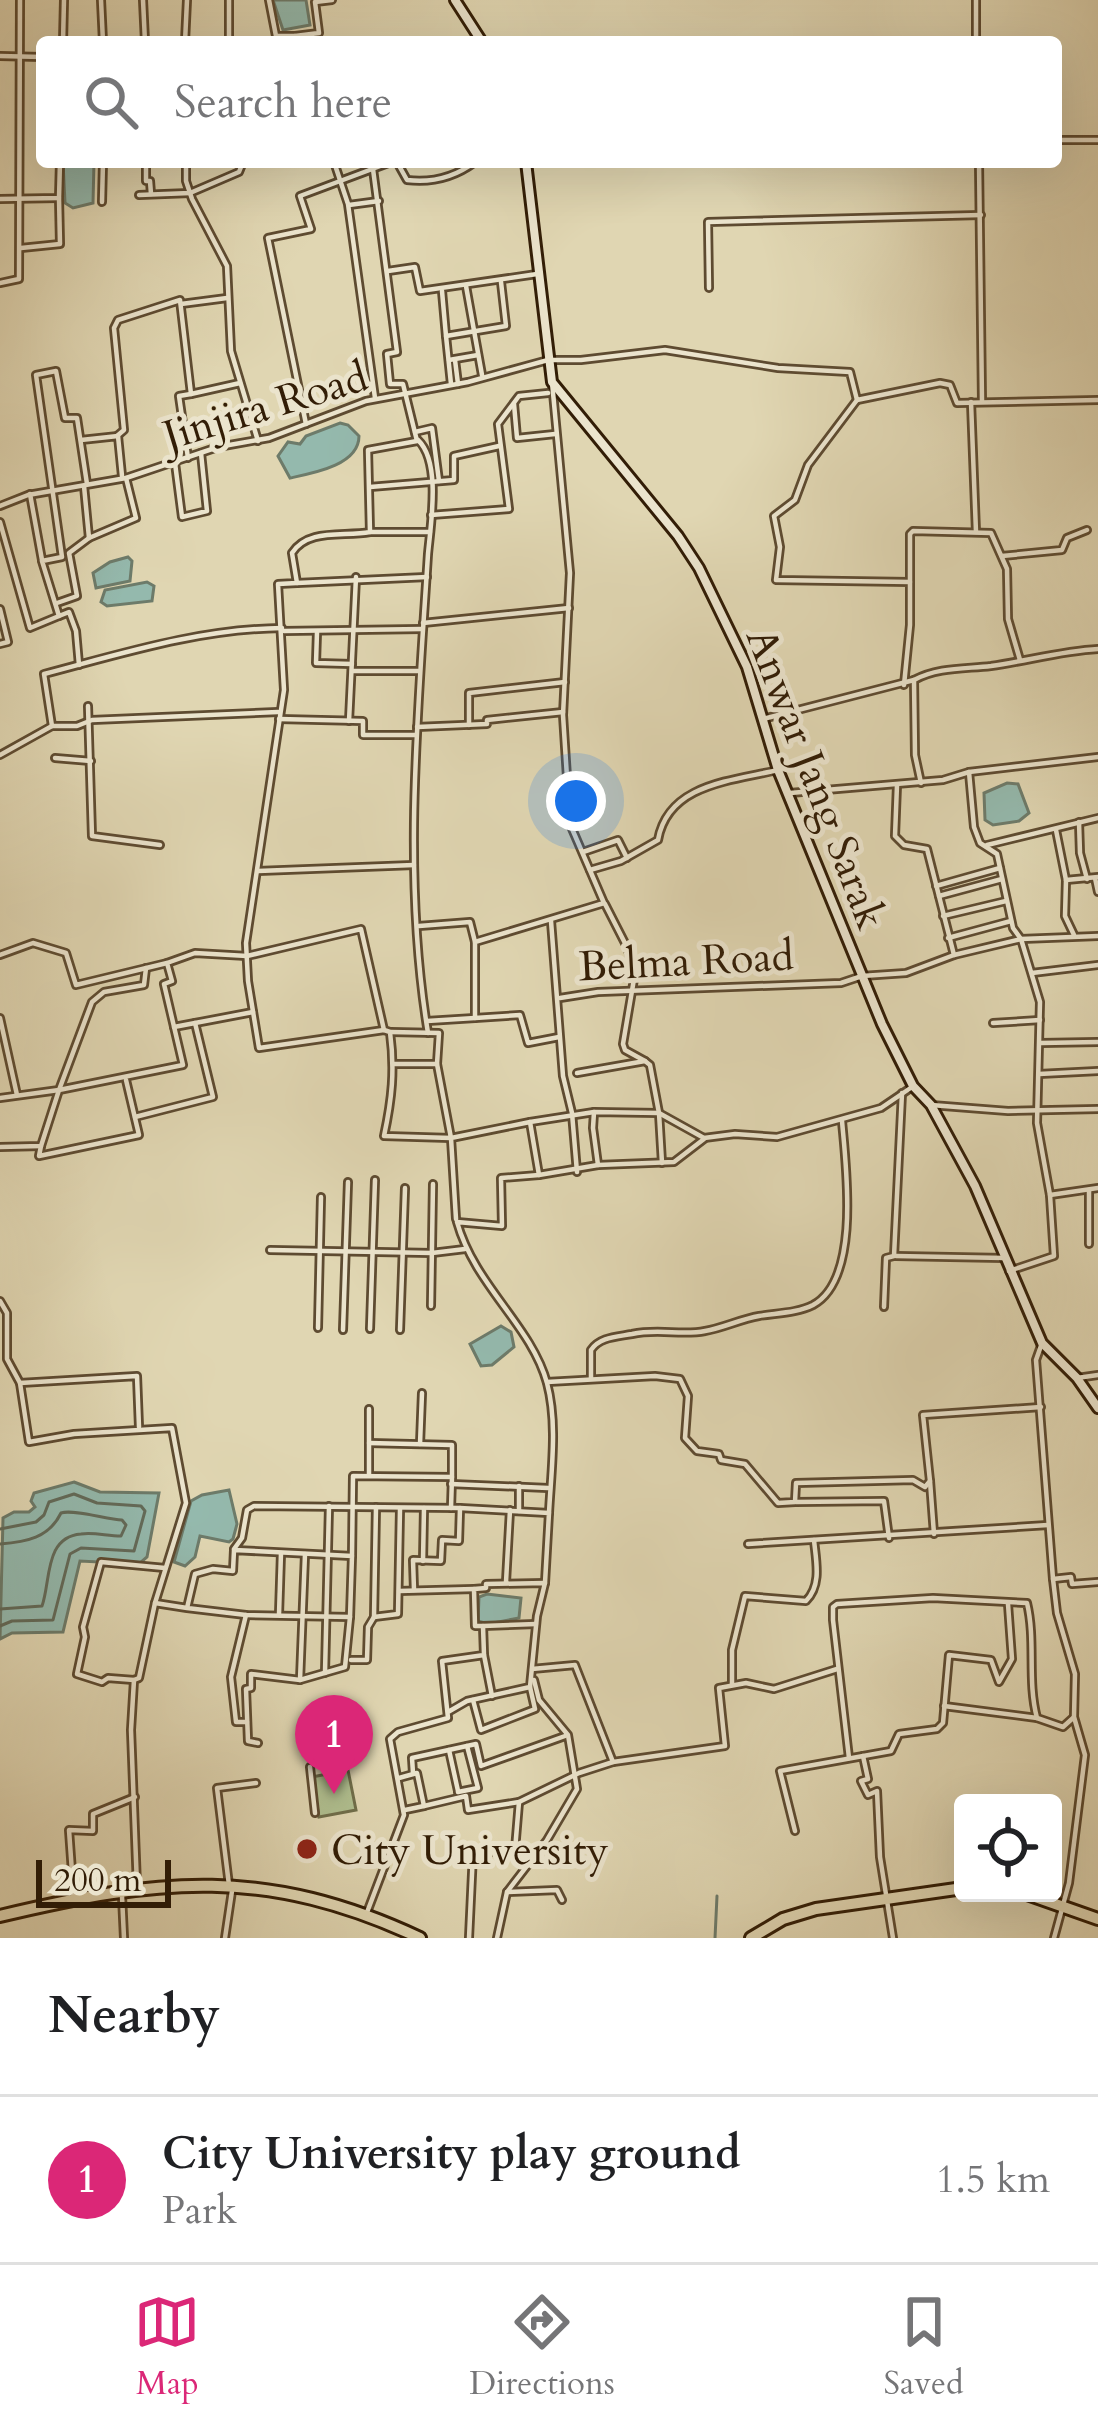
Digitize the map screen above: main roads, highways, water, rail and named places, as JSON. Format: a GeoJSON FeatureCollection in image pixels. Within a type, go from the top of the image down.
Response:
{"type":"FeatureCollection","features":[{"type":"Feature","properties":{"kind":"highway"},"geometry":{"type":"LineString","coordinates":[[0,1916],[121,1889],[230,1885],[322,1901],[420,1938]]}},
{"type":"Feature","properties":{"kind":"highway"},"geometry":{"type":"LineString","coordinates":[[751,1938],[775,1923],[816,1910],[954,1889]]}},
{"type":"Feature","properties":{"kind":"highway"},"geometry":{"type":"LineString","coordinates":[[1050,1902],[1098,1919]]}},
{"type":"Feature","properties":{"kind":"main road"},"geometry":{"type":"LineString","coordinates":[[455,0],[478,36]]}},
{"type":"Feature","properties":{"kind":"main road","name":"Anwar Jang Sarak"},"geometry":{"type":"LineString","coordinates":[[527,168],[551,387],[678,536],[699,568],[747,667],[760,720],[813,862],[914,1086],[931,1105],[975,1186],[1042,1343],[1077,1378],[1098,1408]]}},
{"type":"Feature","properties":{"kind":"water"},"geometry":{"type":"Polygon","coordinates":[[[273,0],[306,0],[310,25],[283,30],[273,0]]]}},
{"type":"Feature","properties":{"kind":"water"},"geometry":{"type":"Polygon","coordinates":[[[63,168],[94,168],[93,203],[73,208],[65,203],[63,168]]]}},
{"type":"Feature","properties":{"kind":"water"},"geometry":{"type":"Polygon","coordinates":[[[340,423],[359,436],[352,454],[334,466],[290,478],[278,456],[288,442],[300,444],[306,436],[340,423]]]}},
{"type":"Feature","properties":{"kind":"water"},"geometry":{"type":"Polygon","coordinates":[[[128,557],[132,561],[130,581],[96,588],[93,573],[128,557]]]}},
{"type":"Feature","properties":{"kind":"water"},"geometry":{"type":"Polygon","coordinates":[[[147,582],[154,586],[152,601],[107,606],[101,602],[105,590],[147,582]]]}},
{"type":"Feature","properties":{"kind":"water"},"geometry":{"type":"Polygon","coordinates":[[[1007,783],[1018,784],[1029,813],[1019,821],[993,825],[985,820],[984,793],[1007,783]]]}},
{"type":"Feature","properties":{"kind":"water"},"geometry":{"type":"Polygon","coordinates":[[[501,1326],[511,1332],[514,1347],[492,1365],[481,1366],[470,1344],[501,1326]]]}},
{"type":"Feature","properties":{"kind":"water"},"geometry":{"type":"Polygon","coordinates":[[[74,1482],[100,1492],[159,1493],[147,1557],[139,1564],[80,1561],[63,1632],[12,1633],[0,1639],[3,1518],[29,1512],[35,1507],[34,1493],[74,1482]]]}},
{"type":"Feature","properties":{"kind":"water"},"geometry":{"type":"Polygon","coordinates":[[[229,1490],[237,1524],[233,1539],[200,1536],[195,1557],[185,1566],[174,1562],[191,1501],[229,1490]]]}},
{"type":"Feature","properties":{"kind":"water"},"geometry":{"type":"Polygon","coordinates":[[[479,1597],[521,1598],[519,1618],[488,1624],[478,1621],[479,1597]]]}},
{"type":"Feature","properties":{"kind":"waterway"},"geometry":{"type":"LineString","coordinates":[[715,1938],[717,1896]]}},
{"type":"Feature","properties":{"kind":"place","name":"City University play ground"},"geometry":{"type":"Point","coordinates":[334,1794]}},
{"type":"Feature","properties":{"kind":"place","name":"City University"},"geometry":{"type":"Point","coordinates":[307,1849]}}]}
